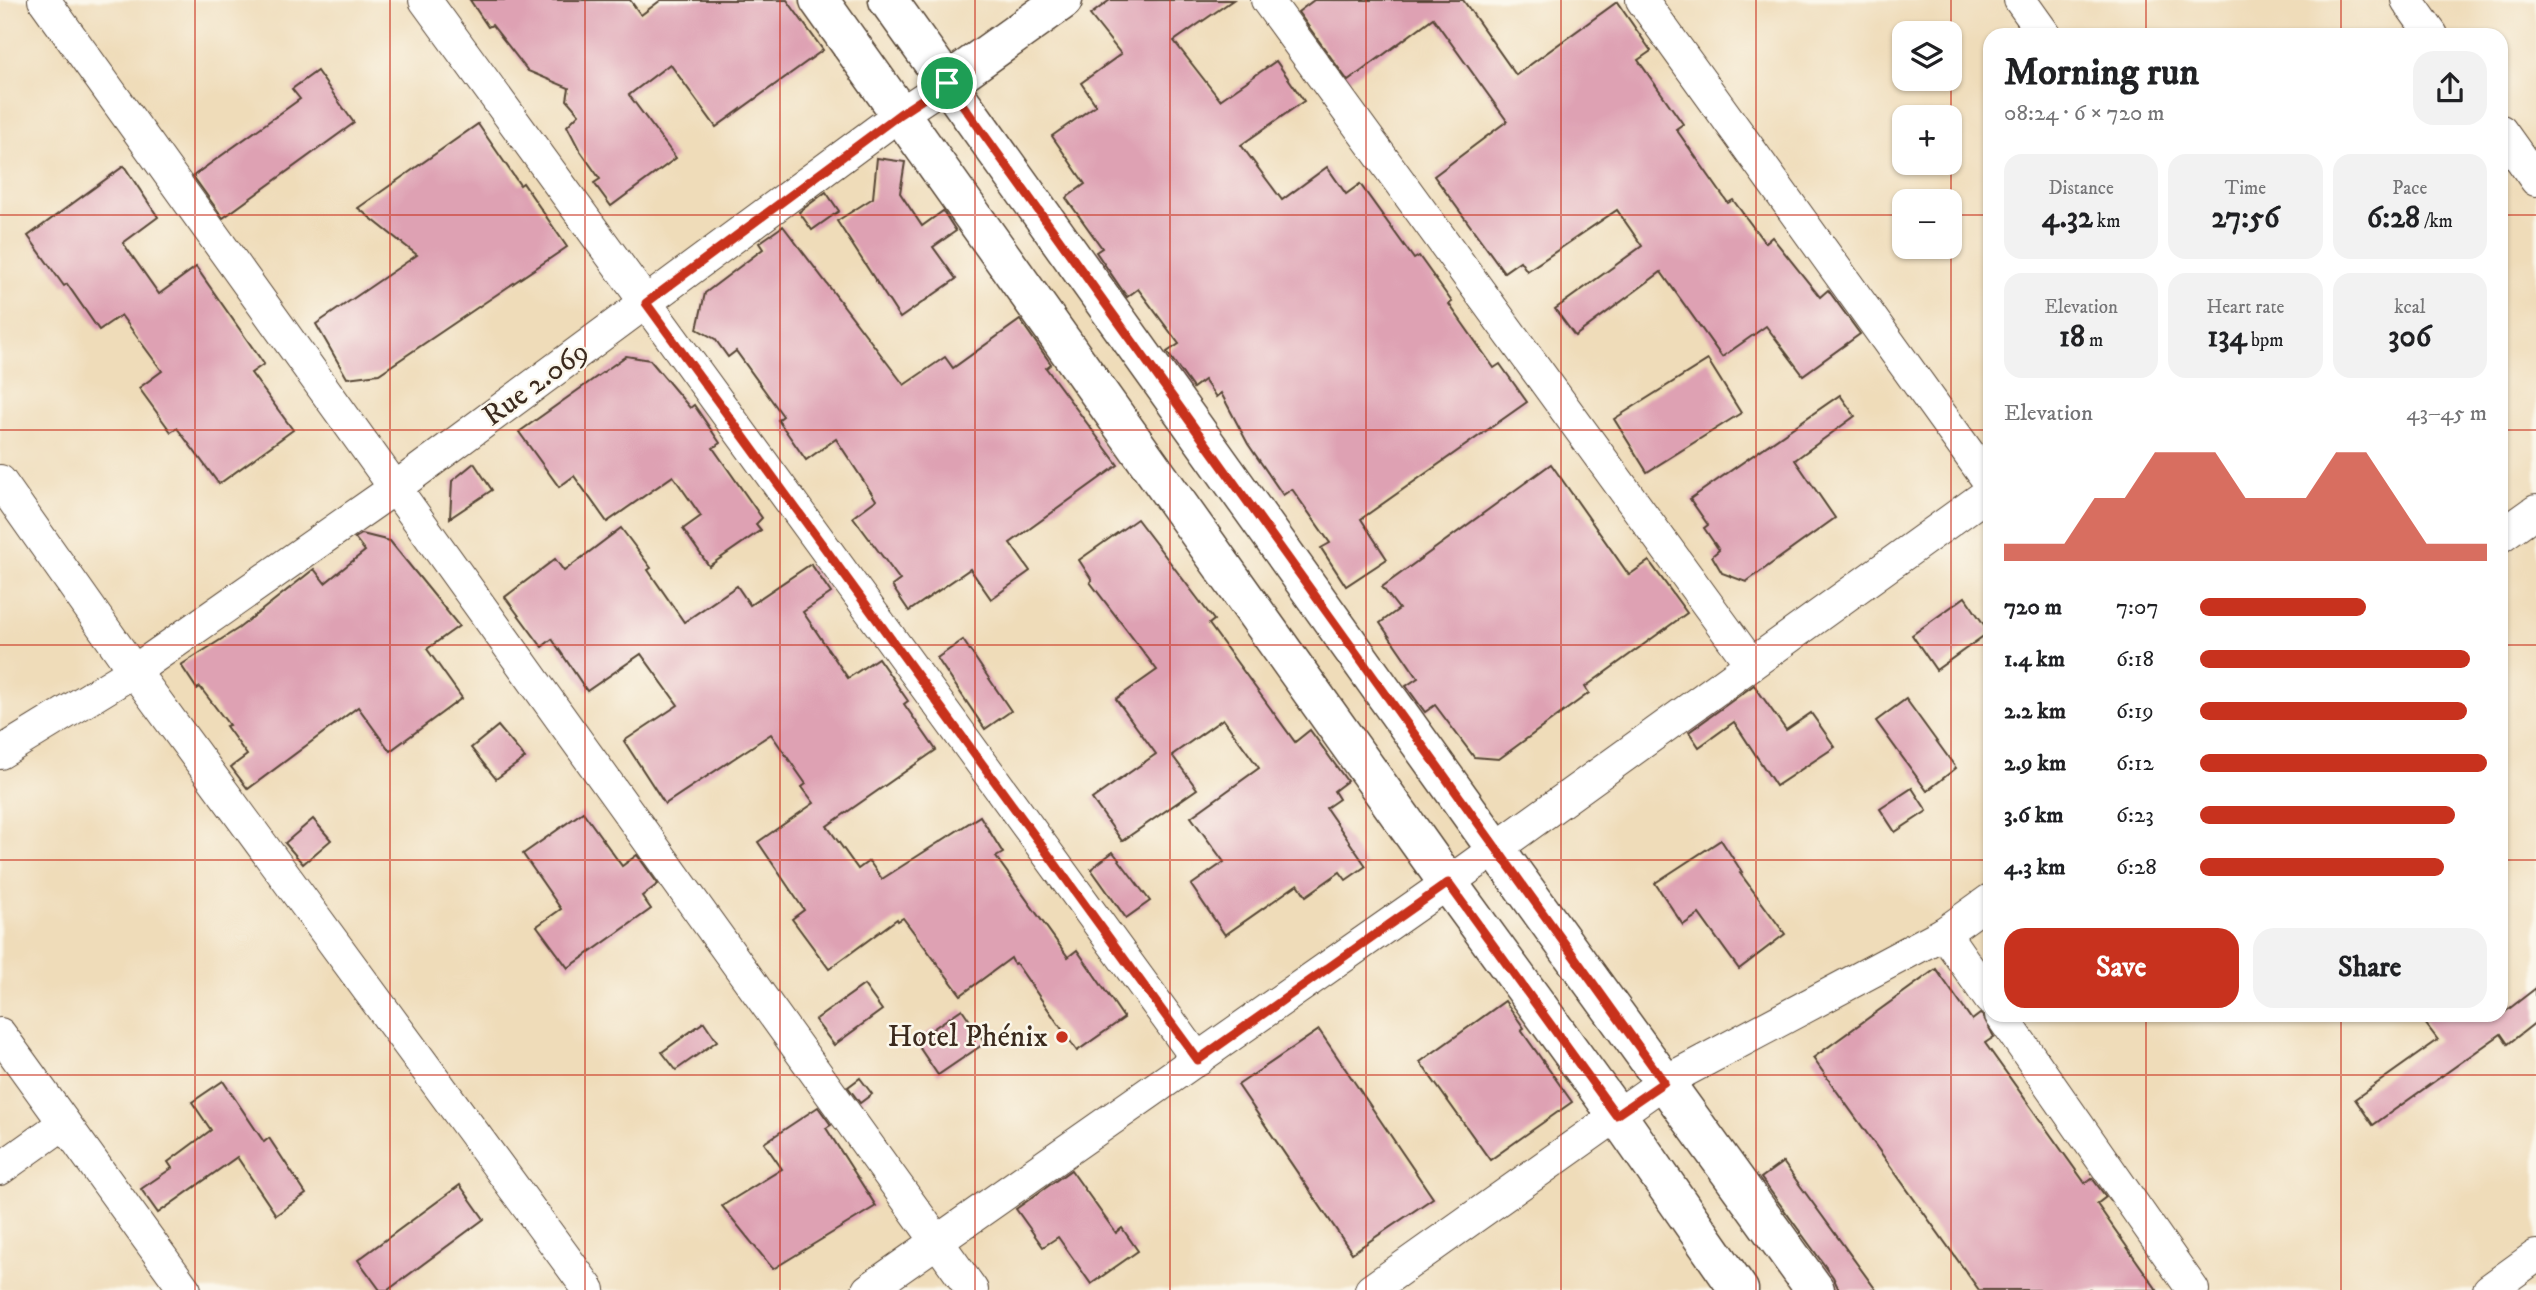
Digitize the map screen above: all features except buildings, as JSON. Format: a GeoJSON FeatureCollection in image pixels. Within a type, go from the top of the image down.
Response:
{"type":"FeatureCollection","features":[{"type":"Feature","properties":{"kind":"street"},"geometry":{"type":"LineString","coordinates":[[44,0],[972,1290]]}},
{"type":"Feature","properties":{"kind":"street"},"geometry":{"type":"LineString","coordinates":[[425,0],[1198,1060]]}},
{"type":"Feature","properties":{"kind":"street"},"geometry":{"type":"LineString","coordinates":[[819,0],[1739,1290]]}},
{"type":"Feature","properties":{"kind":"street"},"geometry":{"type":"LineString","coordinates":[[888,0],[1815,1290]]}},
{"type":"Feature","properties":{"kind":"street","name":"Rue 2.069"},"geometry":{"type":"LineString","coordinates":[[0,754],[134,671],[395,488],[900,114],[1063,0]]}},
{"type":"Feature","properties":{"kind":"street"},"geometry":{"type":"LineString","coordinates":[[1267,0],[1751,664]]}},
{"type":"Feature","properties":{"kind":"street"},"geometry":{"type":"LineString","coordinates":[[1642,0],[1983,473]]}},
{"type":"Feature","properties":{"kind":"street"},"geometry":{"type":"LineString","coordinates":[[2020,0],[2040,28]]}},
{"type":"Feature","properties":{"kind":"street"},"geometry":{"type":"LineString","coordinates":[[2407,0],[2427,28]]}},
{"type":"Feature","properties":{"kind":"street"},"geometry":{"type":"LineString","coordinates":[[2508,141],[2536,180]]}},
{"type":"Feature","properties":{"kind":"street"},"geometry":{"type":"LineString","coordinates":[[0,481],[134,671],[589,1290]]}},
{"type":"Feature","properties":{"kind":"street"},"geometry":{"type":"LineString","coordinates":[[868,1290],[1448,883],[1983,497]]}},
{"type":"Feature","properties":{"kind":"street"},"geometry":{"type":"LineString","coordinates":[[2508,531],[2536,511]]}},
{"type":"Feature","properties":{"kind":"street"},"geometry":{"type":"LineString","coordinates":[[1371,1290],[1664,1082],[1944,933],[1983,905]]}},
{"type":"Feature","properties":{"kind":"street"},"geometry":{"type":"LineString","coordinates":[[1944,933],[1983,989]]}},
{"type":"Feature","properties":{"kind":"street"},"geometry":{"type":"LineString","coordinates":[[2006,1022],[2193,1290]]}},
{"type":"Feature","properties":{"kind":"street"},"geometry":{"type":"LineString","coordinates":[[0,1034],[184,1290]]}},
{"type":"Feature","properties":{"kind":"street"},"geometry":{"type":"LineString","coordinates":[[0,1168],[63,1124]]}},
{"type":"Feature","properties":{"kind":"street"},"geometry":{"type":"LineString","coordinates":[[2489,1290],[2536,1256]]}},
{"type":"Feature","properties":{"kind":"place","name":"Hotel Phénix"},"geometry":{"type":"Point","coordinates":[1062,1037]}},
{"type":"Feature","properties":{"kind":"route"},"geometry":{"type":"LineString","coordinates":[[947,83],[1664,1082],[1616,1115],[1448,883],[1198,1060],[646,303],[900,114],[947,83]]}}]}
